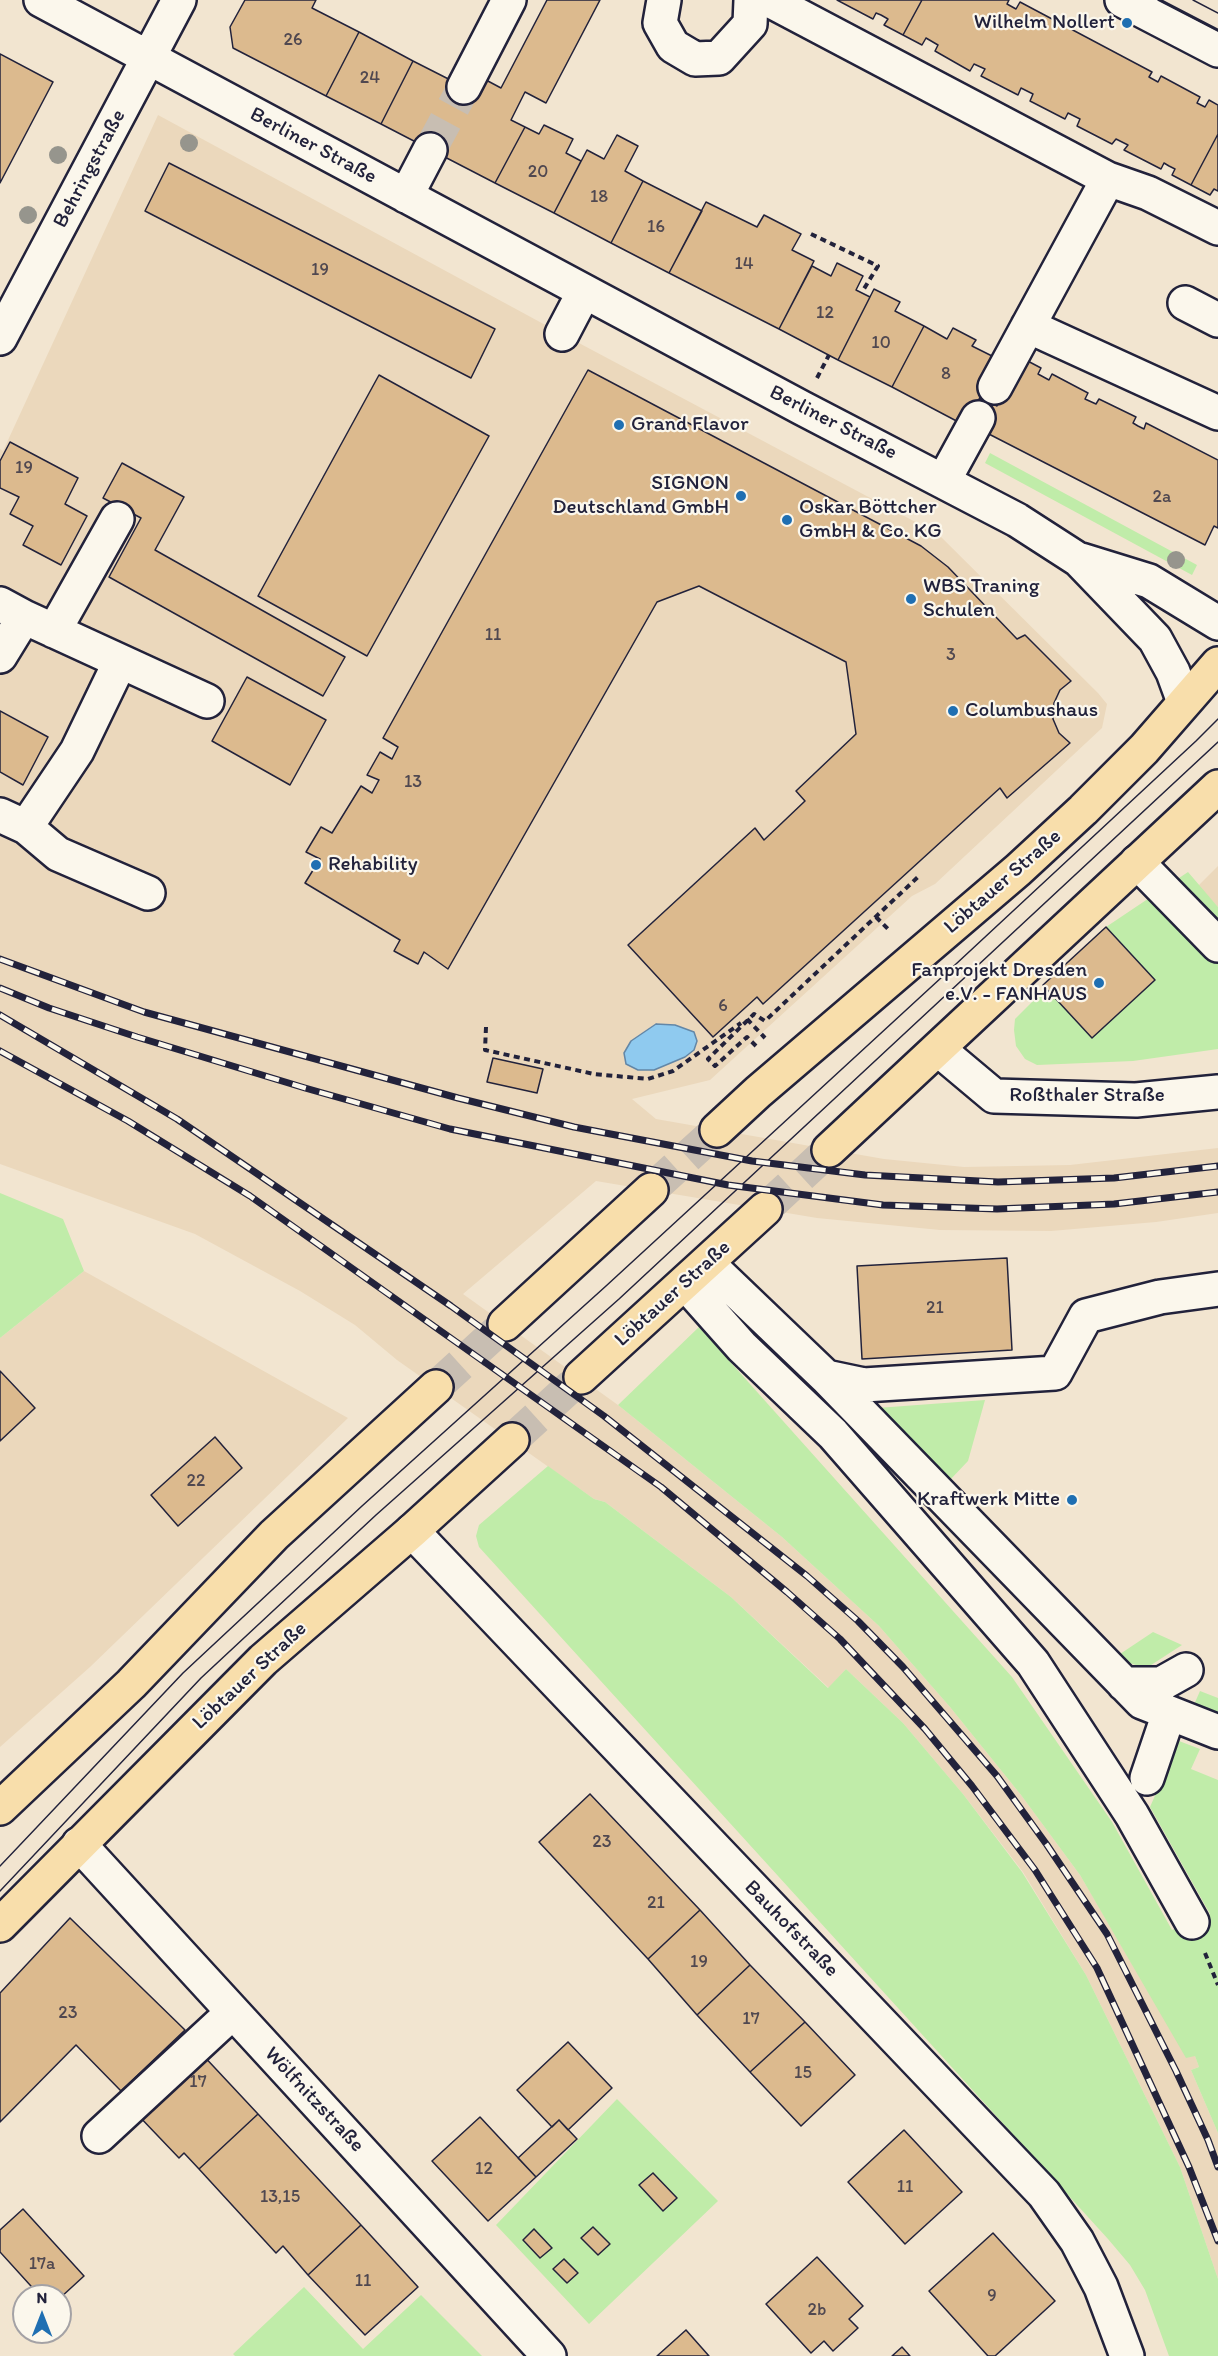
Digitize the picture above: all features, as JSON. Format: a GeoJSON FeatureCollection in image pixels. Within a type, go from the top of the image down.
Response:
{"type":"FeatureCollection","features":[{"type":"Feature","properties":{"kind":"main road","name":"Löbtauer Straße"},"geometry":{"type":"LineString","coordinates":[[717,1130],[758,1092],[1018,870],[1144,749],[1218,664]]}},
{"type":"Feature","properties":{"kind":"main road"},"geometry":{"type":"LineString","coordinates":[[829,1150],[1218,787]]}},
{"type":"Feature","properties":{"kind":"main road"},"geometry":{"type":"LineString","coordinates":[[505,1324],[651,1190]]}},
{"type":"Feature","properties":{"kind":"main road","name":"Löbtauer Straße"},"geometry":{"type":"LineString","coordinates":[[581,1377],[765,1209]]}},
{"type":"Feature","properties":{"kind":"main road"},"geometry":{"type":"LineString","coordinates":[[0,1808],[131,1684],[274,1535],[436,1387]]}},
{"type":"Feature","properties":{"kind":"main road","name":"Löbtauer Straße"},"geometry":{"type":"LineString","coordinates":[[0,1925],[263,1660],[412,1531],[512,1440]]}},
{"type":"Feature","properties":{"kind":"street","name":"Berliner Straße"},"geometry":{"type":"LineString","coordinates":[[41,0],[584,292],[1017,520],[1079,560],[1155,639],[1173,672],[1184,702]]}},
{"type":"Feature","properties":{"kind":"street","name":"Behringstraße"},"geometry":{"type":"LineString","coordinates":[[0,338],[179,0]]}},
{"type":"Feature","properties":{"kind":"street"},"geometry":{"type":"LineString","coordinates":[[464,87],[509,0]]}},
{"type":"Feature","properties":{"kind":"street"},"geometry":{"type":"LineString","coordinates":[[664,0],[660,23],[673,46],[695,59],[719,58],[750,24],[751,0]]}},
{"type":"Feature","properties":{"kind":"street"},"geometry":{"type":"LineString","coordinates":[[769,0],[1108,179],[1148,193],[1218,228]]}},
{"type":"Feature","properties":{"kind":"street"},"geometry":{"type":"LineString","coordinates":[[1122,0],[1218,50]]}},
{"type":"Feature","properties":{"kind":"street"},"geometry":{"type":"LineString","coordinates":[[406,196],[430,150]]}},
{"type":"Feature","properties":{"kind":"street"},"geometry":{"type":"LineString","coordinates":[[995,387],[1108,179]]}},
{"type":"Feature","properties":{"kind":"street"},"geometry":{"type":"LineString","coordinates":[[562,334],[584,292]]}},
{"type":"Feature","properties":{"kind":"street"},"geometry":{"type":"LineString","coordinates":[[1185,303],[1218,320]]}},
{"type":"Feature","properties":{"kind":"street"},"geometry":{"type":"LineString","coordinates":[[1028,326],[1218,412]]}},
{"type":"Feature","properties":{"kind":"street"},"geometry":{"type":"LineString","coordinates":[[944,480],[978,418]]}},
{"type":"Feature","properties":{"kind":"street"},"geometry":{"type":"LineString","coordinates":[[54,631],[117,519]]}},
{"type":"Feature","properties":{"kind":"street","name":"Berliner Straße"},"geometry":{"type":"LineString","coordinates":[[1079,560],[1149,581],[1218,623]]}},
{"type":"Feature","properties":{"kind":"street"},"geometry":{"type":"LineString","coordinates":[[0,656],[12,610],[207,701]]}},
{"type":"Feature","properties":{"kind":"street"},"geometry":{"type":"LineString","coordinates":[[120,662],[77,751],[13,821],[58,854],[148,893]]}},
{"type":"Feature","properties":{"kind":"street"},"geometry":{"type":"LineString","coordinates":[[1137,862],[1218,945]]}},
{"type":"Feature","properties":{"kind":"street","name":"Roßthaler Straße"},"geometry":{"type":"LineString","coordinates":[[938,1049],[994,1096],[1136,1100],[1218,1092]]}},
{"type":"Feature","properties":{"kind":"street"},"geometry":{"type":"LineString","coordinates":[[696,1273],[826,1377],[1142,1702],[1218,1732]]}},
{"type":"Feature","properties":{"kind":"street"},"geometry":{"type":"LineString","coordinates":[[696,1273],[742,1347],[832,1434],[1033,1663],[1132,1815],[1192,1922]]}},
{"type":"Feature","properties":{"kind":"street"},"geometry":{"type":"LineString","coordinates":[[826,1377],[864,1385],[1055,1373],[1086,1316],[1160,1297],[1218,1289]]}},
{"type":"Feature","properties":{"kind":"street","name":"Bauhofstraße"},"geometry":{"type":"LineString","coordinates":[[412,1531],[1044,2194],[1077,2241],[1097,2279],[1127,2356]]}},
{"type":"Feature","properties":{"kind":"street"},"geometry":{"type":"LineString","coordinates":[[1125,1684],[1161,1684],[1186,1670]]}},
{"type":"Feature","properties":{"kind":"street"},"geometry":{"type":"LineString","coordinates":[[1147,1778],[1169,1713]]}},
{"type":"Feature","properties":{"kind":"street","name":"Wölfnitzstraße"},"geometry":{"type":"LineString","coordinates":[[79,1844],[549,2356]]}},
{"type":"Feature","properties":{"kind":"street"},"geometry":{"type":"LineString","coordinates":[[99,2136],[233,2012]]}},
{"type":"Feature","properties":{"kind":"path"},"geometry":{"type":"LineString","coordinates":[[811,234],[878,266],[862,292]]}},
{"type":"Feature","properties":{"kind":"path"},"geometry":{"type":"LineString","coordinates":[[756,1046],[747,1036],[715,1066],[708,1059],[754,1014],[765,1021],[919,876]]}},
{"type":"Feature","properties":{"kind":"path"},"geometry":{"type":"LineString","coordinates":[[876,917],[889,930]]}},
{"type":"Feature","properties":{"kind":"path"},"geometry":{"type":"LineString","coordinates":[[486,1027],[484,1050],[594,1074],[648,1079],[673,1071],[748,1019]]}},
{"type":"Feature","properties":{"kind":"path"},"geometry":{"type":"LineString","coordinates":[[748,1019],[765,1038]]}},
{"type":"Feature","properties":{"kind":"shaded area"},"geometry":{"type":"Polygon","coordinates":[[[158,115],[938,534],[1107,704],[1102,728],[935,884],[912,896],[710,1080],[632,1099],[656,1119],[884,1159],[964,1167],[1070,1165],[1218,1148],[1218,1213],[1156,1222],[1051,1231],[940,1230],[817,1218],[596,1181],[463,1294],[618,1405],[782,1537],[879,1626],[950,1707],[1021,1795],[1080,1875],[1133,1965],[1195,2056],[1199,2067],[1191,2070],[1218,2133],[1218,2279],[1180,2167],[1086,1975],[1023,1872],[963,1794],[903,1723],[846,1669],[829,1688],[731,1597],[605,1502],[594,1499],[397,1360],[355,1325],[300,1291],[195,1234],[0,1164],[0,449],[3,451],[158,115]]]}},
{"type":"Feature","properties":{"kind":"shaded area"},"geometry":{"type":"Polygon","coordinates":[[[1218,866],[1218,907],[1198,886],[1218,866]]]}},
{"type":"Feature","properties":{"kind":"shaded area"},"geometry":{"type":"Polygon","coordinates":[[[84,1271],[348,1418],[90,1667],[0,1747],[0,1338],[84,1271]]]}},
{"type":"Feature","properties":{"kind":"green space"},"geometry":{"type":"Polygon","coordinates":[[[990,453],[1197,565],[1192,575],[985,463],[990,453]]]}},
{"type":"Feature","properties":{"kind":"green space"},"geometry":{"type":"Polygon","coordinates":[[[1188,872],[1218,907],[1218,1049],[1133,1061],[1037,1065],[1025,1059],[1016,1046],[1015,1019],[1045,989],[1043,985],[1106,927],[1188,872]]]}},
{"type":"Feature","properties":{"kind":"green space"},"geometry":{"type":"Polygon","coordinates":[[[0,1193],[63,1219],[84,1271],[0,1338],[0,1193]]]}},
{"type":"Feature","properties":{"kind":"green space"},"geometry":{"type":"Polygon","coordinates":[[[699,1327],[1012,1677],[1112,1822],[1172,1930],[1210,1914],[1150,1807],[1179,1741],[1200,1749],[1191,1769],[1218,1780],[1218,2133],[1191,2070],[1199,2067],[1195,2056],[1186,2058],[1080,1875],[1021,1795],[950,1707],[879,1626],[782,1537],[618,1405],[699,1327]]]}},
{"type":"Feature","properties":{"kind":"green space"},"geometry":{"type":"Polygon","coordinates":[[[985,1400],[968,1461],[949,1481],[877,1408],[985,1400]]]}},
{"type":"Feature","properties":{"kind":"green space"},"geometry":{"type":"Polygon","coordinates":[[[548,1466],[594,1499],[605,1502],[731,1597],[828,1688],[846,1669],[903,1723],[963,1794],[1022,1872],[1086,1975],[1180,2167],[1218,2279],[1218,2356],[1169,2356],[1145,2290],[1130,2265],[1108,2239],[479,1547],[476,1536],[479,1525],[548,1466]]]}},
{"type":"Feature","properties":{"kind":"green space"},"geometry":{"type":"Polygon","coordinates":[[[1153,1632],[1182,1645],[1148,1667],[1114,1658],[1153,1632]]]}},
{"type":"Feature","properties":{"kind":"green space"},"geometry":{"type":"Polygon","coordinates":[[[1200,1691],[1218,1698],[1218,1718],[1193,1707],[1200,1691]]]}},
{"type":"Feature","properties":{"kind":"green space"},"geometry":{"type":"Polygon","coordinates":[[[617,2099],[718,2201],[589,2324],[496,2225],[617,2099]]]}},
{"type":"Feature","properties":{"kind":"green space"},"geometry":{"type":"Polygon","coordinates":[[[304,2287],[363,2349],[421,2295],[482,2356],[235,2356],[233,2354],[304,2287]]]}},
{"type":"Feature","properties":{"kind":"water"},"geometry":{"type":"Polygon","coordinates":[[[656,1024],[675,1025],[694,1032],[697,1041],[694,1050],[685,1057],[654,1070],[638,1070],[626,1064],[624,1053],[631,1041],[656,1024]]]}},
{"type":"Feature","properties":{"kind":"building"},"geometry":{"type":"Polygon","coordinates":[[[245,0],[316,0],[312,8],[359,32],[326,96],[233,48],[230,27],[245,0]]]}},
{"type":"Feature","properties":{"kind":"building"},"geometry":{"type":"Polygon","coordinates":[[[547,0],[600,0],[546,103],[525,92],[511,120],[525,127],[495,183],[381,124],[413,61],[478,94],[486,80],[501,88],[547,0]]]}},
{"type":"Feature","properties":{"kind":"building"},"geometry":{"type":"Polygon","coordinates":[[[837,0],[922,0],[903,35],[884,25],[888,19],[881,15],[876,13],[873,19],[837,0]]]}},
{"type":"Feature","properties":{"kind":"building"},"geometry":{"type":"Polygon","coordinates":[[[922,0],[1009,0],[1007,4],[1016,9],[1020,2],[1152,72],[1149,77],[1158,82],[1161,76],[1200,97],[1197,103],[1205,107],[1209,100],[1218,105],[1218,134],[1191,185],[1172,175],[1175,169],[1164,163],[1161,169],[1124,150],[1128,145],[1116,139],[1112,144],[1077,126],[1080,119],[1068,113],[1065,119],[1030,101],[1033,94],[1021,88],[1018,95],[981,76],[985,69],[974,64],[970,71],[935,51],[938,45],[926,38],[922,45],[903,35],[922,0]]]}},
{"type":"Feature","properties":{"kind":"building"},"geometry":{"type":"Polygon","coordinates":[[[359,32],[413,61],[381,124],[326,96],[359,32]]]}},
{"type":"Feature","properties":{"kind":"building"},"geometry":{"type":"Polygon","coordinates":[[[0,54],[53,82],[0,183],[0,54]]]}},
{"type":"Feature","properties":{"kind":"building"},"geometry":{"type":"Polygon","coordinates":[[[544,125],[573,139],[566,153],[581,161],[554,213],[495,183],[525,127],[539,134],[544,125]]]}},
{"type":"Feature","properties":{"kind":"building"},"geometry":{"type":"Polygon","coordinates":[[[1218,134],[1218,191],[1214,189],[1210,195],[1191,185],[1218,134]]]}},
{"type":"Feature","properties":{"kind":"building"},"geometry":{"type":"Polygon","coordinates":[[[617,135],[638,146],[625,171],[643,181],[611,243],[554,213],[587,150],[604,159],[617,135]]]}},
{"type":"Feature","properties":{"kind":"building"},"geometry":{"type":"Polygon","coordinates":[[[169,163],[495,329],[471,378],[145,211],[169,163]]]}},
{"type":"Feature","properties":{"kind":"building"},"geometry":{"type":"Polygon","coordinates":[[[643,181],[702,211],[669,273],[611,243],[643,181]]]}},
{"type":"Feature","properties":{"kind":"building"},"geometry":{"type":"Polygon","coordinates":[[[706,202],[757,227],[764,215],[801,234],[792,250],[814,261],[779,329],[669,273],[706,202]]]}},
{"type":"Feature","properties":{"kind":"building"},"geometry":{"type":"Polygon","coordinates":[[[837,263],[863,276],[856,290],[870,297],[838,360],[779,329],[812,266],[831,276],[837,263]]]}},
{"type":"Feature","properties":{"kind":"building"},"geometry":{"type":"Polygon","coordinates":[[[874,289],[900,302],[895,311],[924,326],[892,387],[838,360],[874,289]]]}},
{"type":"Feature","properties":{"kind":"building"},"geometry":{"type":"Polygon","coordinates":[[[924,326],[947,339],[953,328],[976,340],[972,346],[1000,360],[966,426],[892,387],[924,326]]]}},
{"type":"Feature","properties":{"kind":"building"},"geometry":{"type":"Polygon","coordinates":[[[1022,358],[1041,368],[1038,374],[1049,380],[1052,374],[1088,393],[1085,399],[1096,404],[1099,399],[1136,417],[1133,423],[1138,426],[1144,429],[1146,423],[1218,460],[1218,528],[1214,526],[1205,545],[983,431],[972,415],[980,397],[997,406],[1022,358]]]}},
{"type":"Feature","properties":{"kind":"building","name":"Columbushaus"},"geometry":{"type":"Polygon","coordinates":[[[588,370],[921,546],[948,567],[1017,639],[1025,635],[1071,681],[1060,690],[1054,703],[1053,719],[1059,733],[1070,743],[1007,798],[1000,788],[763,1004],[757,997],[713,1037],[628,945],[755,828],[764,840],[805,801],[796,791],[856,734],[846,662],[699,586],[657,602],[448,969],[424,952],[418,964],[394,951],[400,940],[305,883],[320,859],[306,852],[321,827],[332,833],[361,786],[372,793],[379,780],[367,775],[380,752],[392,759],[398,747],[383,738],[588,370]]]}},
{"type":"Feature","properties":{"kind":"building"},"geometry":{"type":"Polygon","coordinates":[[[379,375],[489,436],[367,656],[258,596],[379,375]]]}},
{"type":"Feature","properties":{"kind":"building"},"geometry":{"type":"Polygon","coordinates":[[[10,442],[78,478],[65,504],[87,516],[61,565],[23,545],[33,526],[10,514],[19,497],[0,488],[0,461],[10,442]]]}},
{"type":"Feature","properties":{"kind":"building"},"geometry":{"type":"Polygon","coordinates":[[[122,463],[184,497],[155,550],[345,657],[323,696],[109,577],[141,518],[103,498],[122,463]]]}},
{"type":"Feature","properties":{"kind":"building"},"geometry":{"type":"Polygon","coordinates":[[[247,677],[326,720],[290,785],[212,741],[247,677]]]}},
{"type":"Feature","properties":{"kind":"building"},"geometry":{"type":"Polygon","coordinates":[[[0,711],[48,737],[23,785],[0,772],[0,711]]]}},
{"type":"Feature","properties":{"kind":"building","name":"Fanprojekt Dresden e.V. - FANHAUS"},"geometry":{"type":"Polygon","coordinates":[[[1106,927],[1155,980],[1092,1038],[1043,985],[1106,927]]]}},
{"type":"Feature","properties":{"kind":"building"},"geometry":{"type":"Polygon","coordinates":[[[493,1058],[543,1069],[537,1093],[487,1082],[493,1058]]]}},
{"type":"Feature","properties":{"kind":"building"},"geometry":{"type":"Polygon","coordinates":[[[1007,1258],[1012,1350],[862,1359],[857,1266],[1007,1258]]]}},
{"type":"Feature","properties":{"kind":"building"},"geometry":{"type":"Polygon","coordinates":[[[0,1371],[35,1408],[0,1441],[0,1371]]]}},
{"type":"Feature","properties":{"kind":"building"},"geometry":{"type":"Polygon","coordinates":[[[215,1437],[242,1468],[178,1526],[151,1495],[215,1437]]]}},
{"type":"Feature","properties":{"kind":"building"},"geometry":{"type":"Polygon","coordinates":[[[590,1794],[700,1910],[648,1959],[539,1842],[590,1794]]]}},
{"type":"Feature","properties":{"kind":"building"},"geometry":{"type":"Polygon","coordinates":[[[700,1910],[750,1965],[697,2015],[648,1959],[700,1910]]]}},
{"type":"Feature","properties":{"kind":"building"},"geometry":{"type":"Polygon","coordinates":[[[70,1918],[185,2030],[121,2091],[76,2045],[0,2122],[0,1993],[70,1918]]]}},
{"type":"Feature","properties":{"kind":"building"},"geometry":{"type":"Polygon","coordinates":[[[750,1965],[805,2022],[750,2072],[697,2015],[750,1965]]]}},
{"type":"Feature","properties":{"kind":"building"},"geometry":{"type":"Polygon","coordinates":[[[805,2022],[855,2075],[801,2126],[750,2072],[805,2022]]]}},
{"type":"Feature","properties":{"kind":"building"},"geometry":{"type":"Polygon","coordinates":[[[568,2042],[612,2088],[568,2130],[559,2120],[552,2127],[517,2090],[568,2042]]]}},
{"type":"Feature","properties":{"kind":"building"},"geometry":{"type":"Polygon","coordinates":[[[200,2052],[258,2114],[199,2169],[184,2153],[179,2158],[136,2113],[200,2052]]]}},
{"type":"Feature","properties":{"kind":"building"},"geometry":{"type":"Polygon","coordinates":[[[258,2114],[361,2225],[308,2275],[283,2246],[276,2253],[199,2169],[258,2114]]]}},
{"type":"Feature","properties":{"kind":"building"},"geometry":{"type":"Polygon","coordinates":[[[480,2117],[536,2177],[488,2221],[432,2161],[480,2117]]]}},
{"type":"Feature","properties":{"kind":"building"},"geometry":{"type":"Polygon","coordinates":[[[559,2120],[577,2139],[536,2177],[518,2158],[559,2120]]]}},
{"type":"Feature","properties":{"kind":"building"},"geometry":{"type":"Polygon","coordinates":[[[904,2130],[962,2192],[905,2244],[848,2182],[904,2130]]]}},
{"type":"Feature","properties":{"kind":"building"},"geometry":{"type":"Polygon","coordinates":[[[653,2173],[677,2198],[663,2211],[639,2185],[653,2173]]]}},
{"type":"Feature","properties":{"kind":"building"},"geometry":{"type":"Polygon","coordinates":[[[23,2209],[84,2276],[72,2287],[72,2284],[29,2284],[0,2252],[0,2230],[23,2209]]]}},
{"type":"Feature","properties":{"kind":"building"},"geometry":{"type":"Polygon","coordinates":[[[361,2225],[418,2287],[365,2335],[308,2275],[361,2225]]]}},
{"type":"Feature","properties":{"kind":"building"},"geometry":{"type":"Polygon","coordinates":[[[593,2227],[610,2244],[598,2255],[581,2238],[593,2227]]]}},
{"type":"Feature","properties":{"kind":"building"},"geometry":{"type":"Polygon","coordinates":[[[534,2229],[552,2248],[540,2258],[523,2240],[534,2229]]]}},
{"type":"Feature","properties":{"kind":"building"},"geometry":{"type":"Polygon","coordinates":[[[993,2233],[1055,2301],[995,2356],[988,2356],[929,2291],[993,2233]]]}},
{"type":"Feature","properties":{"kind":"building"},"geometry":{"type":"Polygon","coordinates":[[[817,2257],[863,2306],[849,2319],[858,2328],[833,2351],[824,2341],[811,2353],[766,2304],[817,2257]]]}},
{"type":"Feature","properties":{"kind":"building"},"geometry":{"type":"Polygon","coordinates":[[[564,2259],[578,2273],[567,2283],[553,2269],[564,2259]]]}},
{"type":"Feature","properties":{"kind":"building"},"geometry":{"type":"Polygon","coordinates":[[[686,2330],[709,2356],[657,2356],[686,2330]]]}},
{"type":"Feature","properties":{"kind":"building"},"geometry":{"type":"Polygon","coordinates":[[[902,2347],[910,2356],[892,2356],[902,2347]]]}},
{"type":"Feature","properties":{"kind":"tunnel"},"geometry":{"type":"LineString","coordinates":[[430,150],[464,87]]}},
{"type":"Feature","properties":{"kind":"tunnel"},"geometry":{"type":"LineString","coordinates":[[651,1190],[717,1130]]}},
{"type":"Feature","properties":{"kind":"tunnel"},"geometry":{"type":"LineString","coordinates":[[765,1209],[829,1150]]}},
{"type":"Feature","properties":{"kind":"tunnel"},"geometry":{"type":"LineString","coordinates":[[436,1387],[505,1324]]}},
{"type":"Feature","properties":{"kind":"tunnel"},"geometry":{"type":"LineString","coordinates":[[512,1440],[581,1377]]}},
{"type":"Feature","properties":{"kind":"tram line"},"geometry":{"type":"LineString","coordinates":[[1158,0],[1218,31]]}},
{"type":"Feature","properties":{"kind":"tram line"},"geometry":{"type":"LineString","coordinates":[[1193,0],[1218,13]]}},
{"type":"Feature","properties":{"kind":"tram line"},"geometry":{"type":"LineString","coordinates":[[0,1866],[183,1673],[362,1506],[606,1286],[942,977],[1218,719]]}},
{"type":"Feature","properties":{"kind":"tram line"},"geometry":{"type":"LineString","coordinates":[[0,1891],[201,1678],[376,1515],[619,1299],[1218,742]]}},
{"type":"Feature","properties":{"kind":"railway"},"geometry":{"type":"LineString","coordinates":[[0,959],[144,1012],[458,1098],[574,1127],[752,1161],[865,1175],[998,1182],[1114,1178],[1218,1166]]}},
{"type":"Feature","properties":{"kind":"railway"},"geometry":{"type":"LineString","coordinates":[[0,988],[49,1008],[137,1037],[450,1129],[728,1185],[883,1205],[997,1209],[1114,1204],[1218,1192]]}},
{"type":"Feature","properties":{"kind":"railway"},"geometry":{"type":"LineString","coordinates":[[0,1015],[177,1119],[451,1306],[604,1416],[807,1576],[858,1621],[903,1667],[997,1776],[1107,1934],[1176,2071],[1218,2167]]}},
{"type":"Feature","properties":{"kind":"railway"},"geometry":{"type":"LineString","coordinates":[[0,1051],[128,1121],[250,1196],[661,1487],[840,1639],[925,1729],[972,1786],[1035,1870],[1097,1968],[1189,2167],[1218,2241]]}},
{"type":"Feature","properties":{"kind":"place","name":"Wilhelm Nollert"},"geometry":{"type":"Point","coordinates":[1127,23]}},
{"type":"Feature","properties":{"kind":"place","name":"Grand Flavor"},"geometry":{"type":"Point","coordinates":[619,425]}},
{"type":"Feature","properties":{"kind":"place","name":"SIGNON Deutschland GmbH"},"geometry":{"type":"Point","coordinates":[741,496]}},
{"type":"Feature","properties":{"kind":"place","name":"Oskar Böttcher GmbH & Co. KG"},"geometry":{"type":"Point","coordinates":[787,520]}},
{"type":"Feature","properties":{"kind":"place","name":"WBS Traning Schulen"},"geometry":{"type":"Point","coordinates":[911,599]}},
{"type":"Feature","properties":{"kind":"place","name":"Columbushaus"},"geometry":{"type":"Point","coordinates":[953,711]}},
{"type":"Feature","properties":{"kind":"place","name":"Rehability"},"geometry":{"type":"Point","coordinates":[316,865]}},
{"type":"Feature","properties":{"kind":"place","name":"Fanprojekt Dresden e.V. - FANHAUS"},"geometry":{"type":"Point","coordinates":[1099,983]}},
{"type":"Feature","properties":{"kind":"place","name":"Kraftwerk Mitte"},"geometry":{"type":"Point","coordinates":[1072,1500]}}]}
